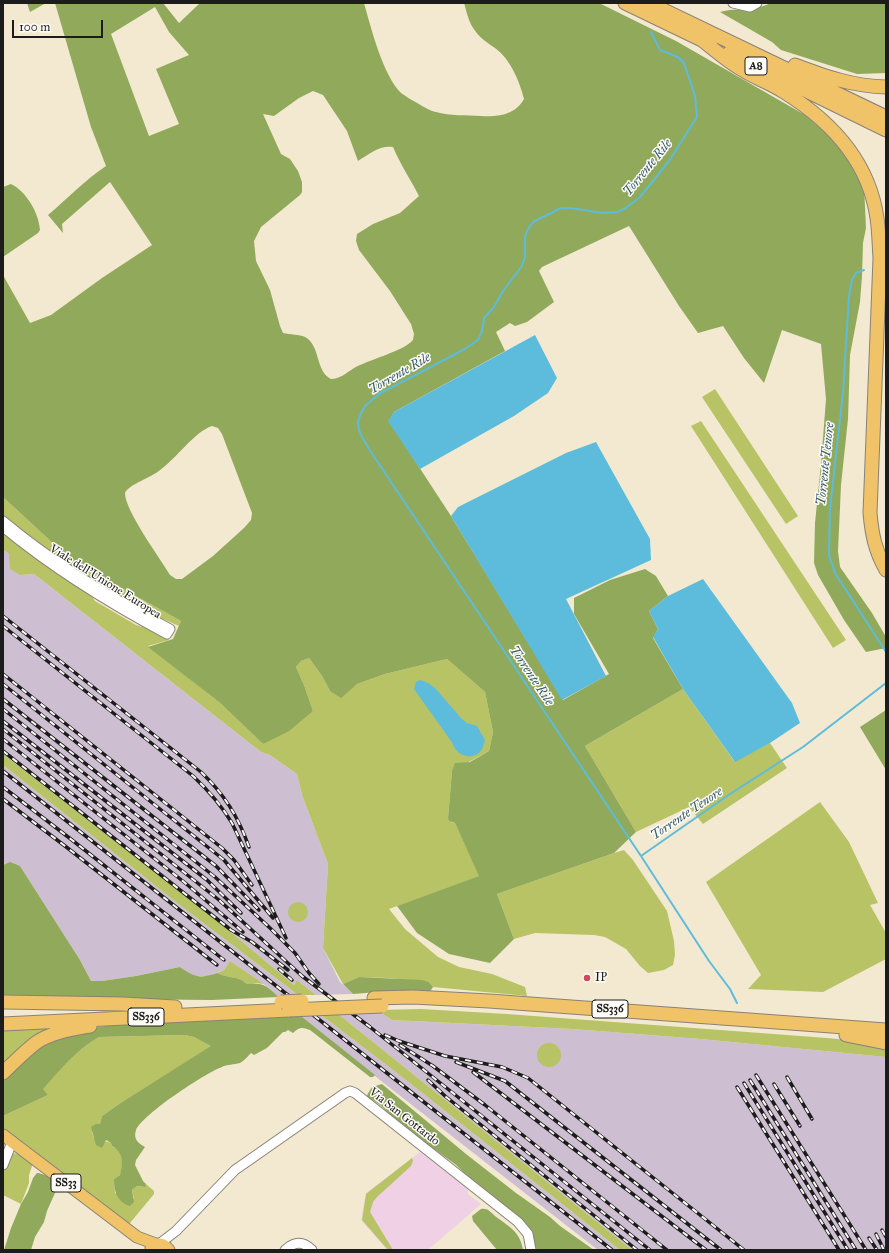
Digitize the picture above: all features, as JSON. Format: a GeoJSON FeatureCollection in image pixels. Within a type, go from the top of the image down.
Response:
{"type":"FeatureCollection","features":[{"type":"Feature","properties":{"kind":"highway","name":"A8"},"geometry":{"type":"LineString","coordinates":[[625,3],[704,36],[886,117]]}},
{"type":"Feature","properties":{"kind":"highway","name":"A8"},"geometry":{"type":"LineString","coordinates":[[649,3],[704,36],[886,130]]}},
{"type":"Feature","properties":{"kind":"highway"},"geometry":{"type":"LineString","coordinates":[[704,36],[757,48],[832,79],[854,84],[886,87]]}},
{"type":"Feature","properties":{"kind":"highway"},"geometry":{"type":"LineString","coordinates":[[704,36],[741,70],[783,91],[822,120],[850,150],[870,189],[877,217],[880,258],[870,513],[876,551],[883,565]]}},
{"type":"Feature","properties":{"kind":"highway"},"geometry":{"type":"LineString","coordinates":[[3,1002],[123,1004],[176,1011]]}},
{"type":"Feature","properties":{"kind":"highway","name":"SS336"},"geometry":{"type":"LineString","coordinates":[[3,1015],[176,1011],[378,1002],[846,1031],[886,1030]]}},
{"type":"Feature","properties":{"kind":"highway"},"geometry":{"type":"LineString","coordinates":[[3,1073],[22,1054],[38,1041],[58,1033],[176,1011]]}},
{"type":"Feature","properties":{"kind":"highway","name":"SS336"},"geometry":{"type":"LineString","coordinates":[[3,1024],[176,1011]]}},
{"type":"Feature","properties":{"kind":"highway"},"geometry":{"type":"LineString","coordinates":[[846,1031],[886,1025]]}},
{"type":"Feature","properties":{"kind":"highway"},"geometry":{"type":"LineString","coordinates":[[846,1031],[886,1043]]}},
{"type":"Feature","properties":{"kind":"highway","name":"SS336"},"geometry":{"type":"LineString","coordinates":[[846,1031],[886,1038]]}},
{"type":"Feature","properties":{"kind":"main road","name":"SS33"},"geometry":{"type":"LineString","coordinates":[[7,1139],[137,1237],[160,1247]]}},
{"type":"Feature","properties":{"kind":"main road","name":"SS33"},"geometry":{"type":"LineString","coordinates":[[137,1237],[146,1250]]}},
{"type":"Feature","properties":{"kind":"street"},"geometry":{"type":"LineString","coordinates":[[733,3],[750,7],[757,3]]}},
{"type":"Feature","properties":{"kind":"street","name":"Viale dell'Unione Europea"},"geometry":{"type":"LineString","coordinates":[[3,521],[75,574],[134,611],[170,629],[167,634],[73,579],[3,527]]}},
{"type":"Feature","properties":{"kind":"street","name":"Via San Gottardo"},"geometry":{"type":"LineString","coordinates":[[160,1247],[235,1170],[350,1092],[355,1093],[518,1222],[528,1234],[532,1250]]}},
{"type":"Feature","properties":{"kind":"street"},"geometry":{"type":"LineString","coordinates":[[3,1165],[7,1139]]}},
{"type":"Feature","properties":{"kind":"street"},"geometry":{"type":"LineString","coordinates":[[285,1250],[300,1242],[306,1244],[312,1250]]}},
{"type":"Feature","properties":{"kind":"shaded area"},"geometry":{"type":"Polygon","coordinates":[[[3,550],[9,554],[20,575],[34,574],[261,752],[270,755],[297,774],[302,795],[328,864],[323,948],[340,982],[353,994],[316,995],[297,980],[294,985],[202,908],[3,754],[3,550]]]}},
{"type":"Feature","properties":{"kind":"shaded area"},"geometry":{"type":"Polygon","coordinates":[[[3,765],[181,906],[298,995],[278,997],[272,990],[230,961],[224,970],[208,976],[192,976],[180,967],[136,976],[102,981],[91,981],[80,960],[20,866],[3,865],[3,765]]]}},
{"type":"Feature","properties":{"kind":"shaded area"},"geometry":{"type":"Polygon","coordinates":[[[377,1010],[392,1020],[573,1029],[701,1039],[886,1057],[886,1250],[632,1250],[337,1013],[377,1010]]]}},
{"type":"Feature","properties":{"kind":"shaded area"},"geometry":{"type":"Polygon","coordinates":[[[320,1014],[406,1080],[620,1250],[598,1250],[385,1084],[301,1016],[320,1014]]]}},
{"type":"Feature","properties":{"kind":"shaded area"},"geometry":{"type":"Polygon","coordinates":[[[420,1152],[468,1189],[468,1194],[481,1204],[428,1250],[387,1250],[361,1220],[366,1193],[420,1152]]]}},
{"type":"Feature","properties":{"kind":"green space"},"geometry":{"type":"Polygon","coordinates":[[[27,3],[46,3],[30,12],[27,3]]]}},
{"type":"Feature","properties":{"kind":"green space"},"geometry":{"type":"Polygon","coordinates":[[[55,3],[163,3],[179,23],[200,3],[364,3],[383,63],[401,93],[425,108],[441,113],[452,115],[487,116],[511,112],[516,109],[524,99],[520,85],[510,64],[501,53],[482,39],[474,29],[468,18],[464,3],[599,3],[676,41],[805,115],[843,148],[864,186],[866,228],[863,243],[860,302],[850,355],[848,419],[841,485],[838,551],[840,567],[872,613],[886,637],[886,648],[866,652],[844,620],[818,575],[814,563],[815,523],[826,399],[821,344],[782,330],[764,383],[744,358],[723,326],[698,333],[679,306],[629,226],[542,267],[539,271],[554,302],[527,322],[515,326],[510,323],[496,332],[505,351],[394,412],[389,421],[451,516],[563,700],[609,674],[574,614],[574,598],[610,580],[645,569],[656,576],[668,596],[649,611],[658,629],[653,638],[683,689],[585,746],[636,832],[614,853],[497,894],[514,939],[490,963],[449,954],[417,933],[397,906],[479,876],[455,823],[449,821],[448,818],[452,771],[455,763],[470,762],[489,751],[493,732],[485,692],[447,659],[385,674],[357,684],[341,698],[330,691],[322,676],[309,658],[301,661],[296,667],[313,711],[289,731],[263,744],[219,702],[148,647],[173,639],[181,621],[71,560],[3,497],[3,275],[30,323],[51,315],[102,278],[152,245],[110,182],[62,224],[63,233],[48,215],[83,183],[106,166],[91,127],[55,3]],[[155,7],[111,34],[149,136],[179,124],[156,69],[189,55],[169,32],[155,7]],[[313,91],[299,98],[274,116],[263,114],[281,154],[290,159],[298,171],[302,182],[302,192],[261,227],[254,241],[256,261],[270,290],[283,333],[303,336],[310,341],[314,346],[322,370],[331,379],[334,379],[360,365],[394,352],[413,340],[414,334],[411,324],[390,291],[359,250],[356,241],[357,234],[373,224],[400,213],[419,196],[393,147],[384,147],[379,149],[358,161],[347,131],[323,95],[313,91]],[[212,426],[205,429],[156,473],[135,484],[125,493],[131,511],[144,534],[170,575],[176,579],[182,579],[213,556],[251,520],[252,513],[222,434],[218,428],[212,426]]]}},
{"type":"Feature","properties":{"kind":"green space"},"geometry":{"type":"Polygon","coordinates":[[[771,3],[886,3],[886,73],[857,74],[781,50],[772,42],[720,12],[758,8],[771,3]]]}},
{"type":"Feature","properties":{"kind":"green space"},"geometry":{"type":"Polygon","coordinates":[[[11,184],[17,187],[31,203],[39,223],[40,230],[38,233],[3,257],[3,187],[11,184]]]}},
{"type":"Feature","properties":{"kind":"green space"},"geometry":{"type":"Polygon","coordinates":[[[715,389],[798,516],[786,524],[702,397],[715,389]]]}},
{"type":"Feature","properties":{"kind":"green space"},"geometry":{"type":"Polygon","coordinates":[[[701,421],[846,640],[833,648],[691,426],[701,421]]]}},
{"type":"Feature","properties":{"kind":"green space"},"geometry":{"type":"Polygon","coordinates":[[[3,497],[71,560],[181,621],[179,626],[131,605],[68,566],[21,532],[3,516],[3,497]]]}},
{"type":"Feature","properties":{"kind":"green space"},"geometry":{"type":"Polygon","coordinates":[[[3,531],[91,595],[95,601],[136,625],[152,630],[169,638],[169,640],[148,646],[219,702],[263,744],[313,711],[296,667],[301,661],[309,658],[322,676],[330,691],[357,684],[385,674],[447,659],[485,692],[493,732],[489,751],[452,771],[448,818],[451,822],[455,823],[480,876],[389,909],[405,929],[438,957],[459,967],[492,974],[525,987],[527,996],[433,987],[429,982],[388,978],[359,977],[343,984],[323,948],[328,864],[302,795],[297,774],[270,755],[261,752],[34,574],[20,575],[10,569],[9,554],[3,550],[3,531]]]}},
{"type":"Feature","properties":{"kind":"green space"},"geometry":{"type":"Polygon","coordinates":[[[683,689],[734,761],[770,743],[787,768],[703,824],[689,807],[636,832],[585,746],[683,689]]]}},
{"type":"Feature","properties":{"kind":"green space"},"geometry":{"type":"Polygon","coordinates":[[[886,710],[886,770],[860,727],[886,710]]]}},
{"type":"Feature","properties":{"kind":"green space"},"geometry":{"type":"Polygon","coordinates":[[[3,754],[202,908],[294,985],[297,980],[316,995],[298,995],[181,906],[3,765],[3,754]]]}},
{"type":"Feature","properties":{"kind":"green space"},"geometry":{"type":"Polygon","coordinates":[[[820,802],[849,842],[878,903],[870,905],[886,933],[886,959],[823,992],[748,989],[761,975],[706,882],[820,802]]]}},
{"type":"Feature","properties":{"kind":"green space"},"geometry":{"type":"Polygon","coordinates":[[[624,850],[633,860],[667,911],[674,941],[675,955],[673,965],[664,970],[648,973],[626,949],[605,937],[594,935],[535,933],[514,939],[497,894],[624,850]]]}},
{"type":"Feature","properties":{"kind":"green space"},"geometry":{"type":"Polygon","coordinates":[[[10,862],[20,866],[80,960],[91,981],[102,981],[136,976],[180,967],[197,976],[206,976],[217,973],[224,976],[237,978],[247,984],[261,984],[271,990],[278,997],[212,1000],[3,998],[3,865],[10,862]]]}},
{"type":"Feature","properties":{"kind":"green space"},"geometry":{"type":"Polygon","coordinates":[[[298,902],[305,905],[308,912],[305,919],[298,922],[291,919],[288,912],[291,905],[298,902]]]}},
{"type":"Feature","properties":{"kind":"green space"},"geometry":{"type":"Polygon","coordinates":[[[230,961],[264,984],[247,984],[237,978],[224,976],[217,973],[224,970],[230,961]]]}},
{"type":"Feature","properties":{"kind":"green space"},"geometry":{"type":"Polygon","coordinates":[[[359,977],[422,980],[429,982],[433,987],[429,993],[390,991],[353,994],[343,984],[359,977]]]}},
{"type":"Feature","properties":{"kind":"green space"},"geometry":{"type":"Polygon","coordinates":[[[421,1009],[507,1014],[858,1041],[886,1047],[886,1057],[701,1039],[573,1029],[392,1020],[377,1010],[421,1009]]]}},
{"type":"Feature","properties":{"kind":"green space"},"geometry":{"type":"Polygon","coordinates":[[[337,1013],[632,1250],[620,1250],[406,1080],[320,1014],[337,1013]]]}},
{"type":"Feature","properties":{"kind":"green space"},"geometry":{"type":"Polygon","coordinates":[[[301,1016],[375,1075],[370,1077],[310,1030],[301,1028],[293,1033],[288,1030],[283,1032],[267,1048],[254,1055],[251,1053],[240,1063],[226,1065],[202,1077],[161,1105],[141,1123],[136,1130],[135,1136],[138,1142],[145,1147],[136,1160],[135,1165],[146,1184],[145,1187],[137,1186],[132,1190],[134,1202],[130,1206],[119,1199],[115,1188],[114,1179],[120,1175],[121,1170],[121,1155],[111,1143],[106,1140],[102,1148],[96,1145],[91,1127],[96,1124],[100,1124],[102,1116],[122,1102],[211,1046],[194,1037],[185,1035],[99,1037],[76,1054],[43,1089],[48,1095],[3,1116],[3,1076],[38,1044],[92,1028],[106,1026],[301,1016]]]}},
{"type":"Feature","properties":{"kind":"green space"},"geometry":{"type":"Polygon","coordinates":[[[51,1027],[3,1065],[3,1030],[51,1027]]]}},
{"type":"Feature","properties":{"kind":"green space"},"geometry":{"type":"Polygon","coordinates":[[[185,1035],[194,1037],[212,1046],[102,1116],[100,1124],[92,1132],[94,1138],[111,1143],[112,1146],[121,1152],[122,1165],[120,1175],[114,1179],[115,1193],[134,1199],[132,1190],[137,1186],[144,1187],[146,1184],[154,1191],[154,1194],[130,1223],[128,1224],[3,1129],[3,1116],[48,1095],[42,1089],[76,1054],[99,1037],[185,1035]]]}},
{"type":"Feature","properties":{"kind":"green space"},"geometry":{"type":"Polygon","coordinates":[[[549,1043],[554,1044],[560,1050],[560,1060],[554,1066],[549,1067],[544,1066],[538,1060],[537,1055],[538,1050],[544,1044],[549,1043]]]}},
{"type":"Feature","properties":{"kind":"green space"},"geometry":{"type":"Polygon","coordinates":[[[382,1084],[466,1154],[594,1250],[532,1250],[529,1234],[455,1164],[406,1129],[380,1105],[368,1097],[367,1095],[372,1087],[382,1084]]]}},
{"type":"Feature","properties":{"kind":"green space"},"geometry":{"type":"Polygon","coordinates":[[[13,1153],[18,1154],[33,1163],[29,1175],[29,1183],[21,1204],[3,1195],[3,1170],[13,1153]]]}},
{"type":"Feature","properties":{"kind":"green space"},"geometry":{"type":"Polygon","coordinates":[[[412,1158],[413,1161],[411,1166],[377,1197],[373,1202],[370,1212],[393,1250],[388,1250],[362,1220],[366,1194],[412,1158]]]}},
{"type":"Feature","properties":{"kind":"green space"},"geometry":{"type":"Polygon","coordinates":[[[37,1173],[49,1177],[55,1181],[58,1186],[44,1222],[35,1237],[31,1250],[4,1250],[21,1204],[28,1192],[33,1178],[37,1173]]]}},
{"type":"Feature","properties":{"kind":"green space"},"geometry":{"type":"Polygon","coordinates":[[[481,1209],[489,1211],[513,1230],[517,1234],[522,1244],[523,1250],[497,1250],[473,1221],[472,1216],[481,1209]]]}},
{"type":"Feature","properties":{"kind":"water"},"geometry":{"type":"Polygon","coordinates":[[[535,335],[557,378],[548,393],[514,416],[420,469],[388,421],[394,412],[535,335]]]}},
{"type":"Feature","properties":{"kind":"water"},"geometry":{"type":"Polygon","coordinates":[[[596,442],[650,539],[651,560],[566,599],[606,676],[562,700],[451,516],[458,507],[566,453],[596,442]]]}},
{"type":"Feature","properties":{"kind":"water"},"geometry":{"type":"Polygon","coordinates":[[[703,579],[792,703],[800,723],[770,743],[735,762],[683,689],[653,637],[658,629],[649,611],[668,596],[703,579]]]}},
{"type":"Feature","properties":{"kind":"water"},"geometry":{"type":"Polygon","coordinates":[[[420,680],[435,688],[467,723],[477,726],[485,740],[482,749],[479,752],[473,756],[466,756],[462,755],[455,749],[451,741],[414,689],[416,682],[420,680]]]}},
{"type":"Feature","properties":{"kind":"waterway","name":"Torrente Rile"},"geometry":{"type":"LineString","coordinates":[[651,32],[660,50],[678,57],[684,63],[695,96],[697,117],[669,161],[640,197],[626,208],[617,212],[602,213],[571,208],[561,208],[533,222],[525,237],[525,257],[522,266],[503,291],[494,307],[484,318],[482,331],[478,340],[465,349],[379,394],[365,406],[358,422],[362,437],[371,452],[641,856],[709,961],[730,989],[737,1003]]}},
{"type":"Feature","properties":{"kind":"waterway","name":"Torrente Tenore"},"geometry":{"type":"LineString","coordinates":[[864,270],[856,273],[852,280],[849,296],[843,393],[830,509],[829,555],[835,573],[886,652]]}},
{"type":"Feature","properties":{"kind":"waterway","name":"Torrente Tenore"},"geometry":{"type":"LineString","coordinates":[[641,856],[727,796],[803,747],[886,683]]}},
{"type":"Feature","properties":{"kind":"railway"},"geometry":{"type":"LineString","coordinates":[[3,616],[201,772],[230,806],[249,847]]}},
{"type":"Feature","properties":{"kind":"railway"},"geometry":{"type":"LineString","coordinates":[[3,626],[193,776],[209,793],[224,810],[232,823],[286,938]]}},
{"type":"Feature","properties":{"kind":"railway"},"geometry":{"type":"LineString","coordinates":[[3,674],[222,848],[234,860],[252,885]]}},
{"type":"Feature","properties":{"kind":"railway"},"geometry":{"type":"LineString","coordinates":[[3,684],[224,860],[273,918]]}},
{"type":"Feature","properties":{"kind":"railway"},"geometry":{"type":"LineString","coordinates":[[3,699],[216,866],[259,910]]}},
{"type":"Feature","properties":{"kind":"railway"},"geometry":{"type":"LineString","coordinates":[[3,709],[215,877],[295,953],[319,984]]}},
{"type":"Feature","properties":{"kind":"railway"},"geometry":{"type":"LineString","coordinates":[[3,721],[207,880],[241,913]]}},
{"type":"Feature","properties":{"kind":"railway"},"geometry":{"type":"LineString","coordinates":[[3,729],[219,900],[302,976],[370,1027],[650,1250]]}},
{"type":"Feature","properties":{"kind":"railway"},"geometry":{"type":"LineString","coordinates":[[3,739],[184,882],[243,932]]}},
{"type":"Feature","properties":{"kind":"railway"},"geometry":{"type":"LineString","coordinates":[[3,751],[231,930],[252,942],[288,970]]}},
{"type":"Feature","properties":{"kind":"railway"},"geometry":{"type":"LineString","coordinates":[[3,771],[612,1250]]}},
{"type":"Feature","properties":{"kind":"railway"},"geometry":{"type":"LineString","coordinates":[[3,787],[224,960]]}},
{"type":"Feature","properties":{"kind":"railway"},"geometry":{"type":"LineString","coordinates":[[3,799],[217,965]]}},
{"type":"Feature","properties":{"kind":"railway"},"geometry":{"type":"LineString","coordinates":[[279,969],[292,980]]}},
{"type":"Feature","properties":{"kind":"railway"},"geometry":{"type":"LineString","coordinates":[[385,1035],[445,1056],[502,1067],[528,1078],[744,1250]]}},
{"type":"Feature","properties":{"kind":"railway"},"geometry":{"type":"LineString","coordinates":[[400,1045],[433,1066],[485,1105],[667,1250]]}},
{"type":"Feature","properties":{"kind":"railway"},"geometry":{"type":"LineString","coordinates":[[456,1062],[505,1081],[721,1250]]}},
{"type":"Feature","properties":{"kind":"railway"},"geometry":{"type":"LineString","coordinates":[[473,1072],[706,1250]]}},
{"type":"Feature","properties":{"kind":"railway"},"geometry":{"type":"LineString","coordinates":[[756,1075],[866,1250]]}},
{"type":"Feature","properties":{"kind":"railway"},"geometry":{"type":"LineString","coordinates":[[787,1077],[812,1119]]}},
{"type":"Feature","properties":{"kind":"railway"},"geometry":{"type":"LineString","coordinates":[[428,1080],[445,1096],[637,1250]]}},
{"type":"Feature","properties":{"kind":"railway"},"geometry":{"type":"LineString","coordinates":[[750,1080],[856,1250]]}},
{"type":"Feature","properties":{"kind":"railway"},"geometry":{"type":"LineString","coordinates":[[744,1083],[848,1250]]}},
{"type":"Feature","properties":{"kind":"railway"},"geometry":{"type":"LineString","coordinates":[[774,1084],[800,1126]]}},
{"type":"Feature","properties":{"kind":"railway"},"geometry":{"type":"LineString","coordinates":[[737,1087],[839,1250]]}},
{"type":"Feature","properties":{"kind":"railway"},"geometry":{"type":"LineString","coordinates":[[882,1230],[886,1237]]}},
{"type":"Feature","properties":{"kind":"railway"},"geometry":{"type":"LineString","coordinates":[[876,1234],[884,1250]]}},
{"type":"Feature","properties":{"kind":"railway"},"geometry":{"type":"LineString","coordinates":[[869,1238],[877,1250]]}},
{"type":"Feature","properties":{"kind":"place","name":"IP"},"geometry":{"type":"Point","coordinates":[587,978]}}]}
